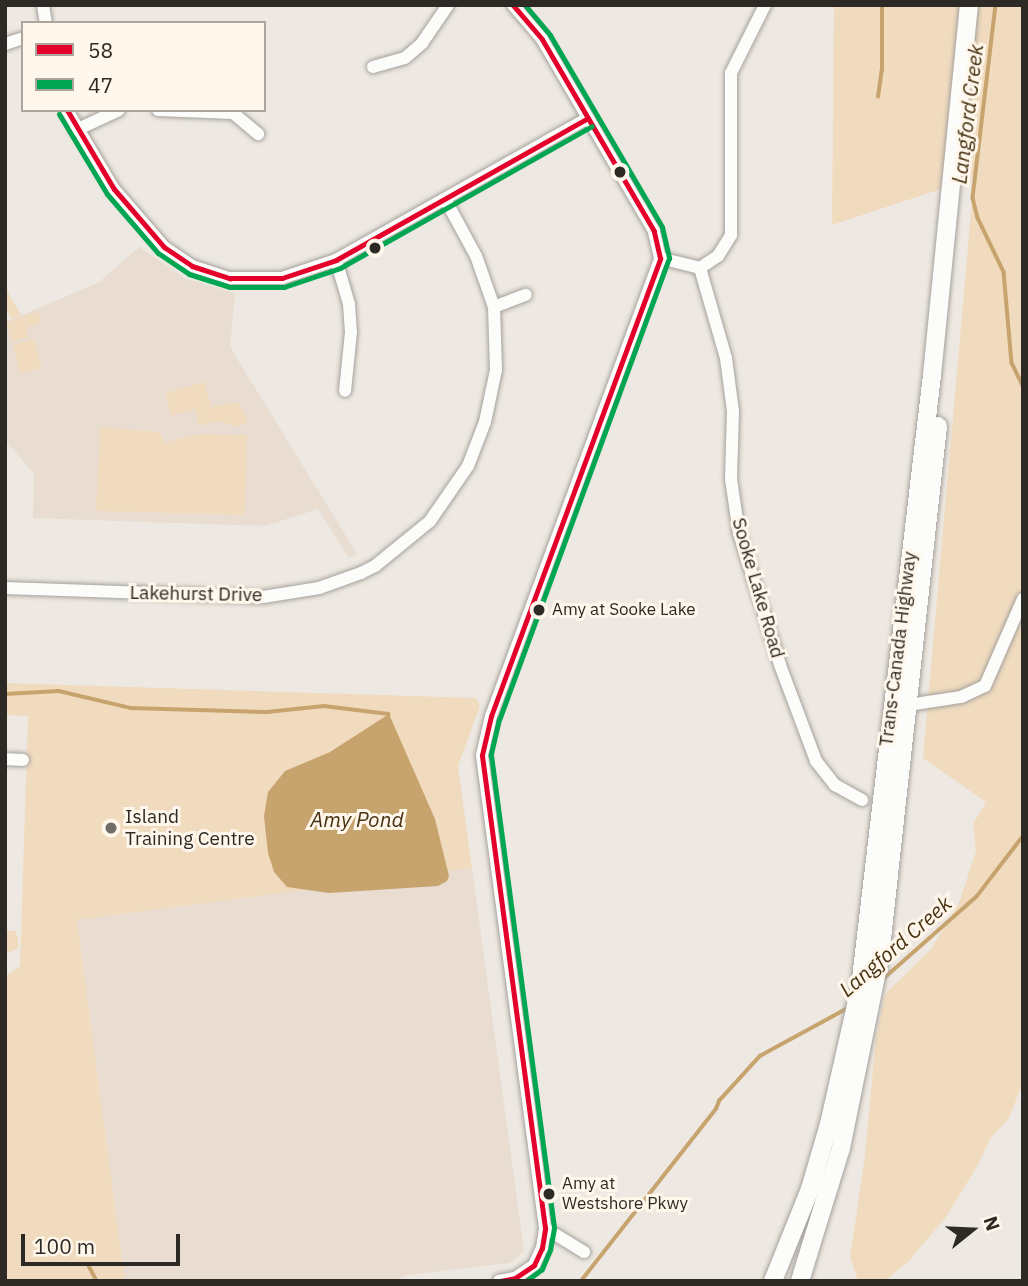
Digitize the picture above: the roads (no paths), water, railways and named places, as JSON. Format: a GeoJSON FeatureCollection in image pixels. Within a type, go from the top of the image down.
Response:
{"type":"FeatureCollection","features":[{"type":"Feature","properties":{"kind":"highway","name":"Trans-Canada Highway"},"geometry":{"type":"LineString","coordinates":[[773,1281],[810,1189],[830,1124],[860,987],[932,375],[969,5]]}},
{"type":"Feature","properties":{"kind":"highway","name":"Trans-Canada Highway"},"geometry":{"type":"LineString","coordinates":[[800,1281],[841,1148],[871,1009],[888,897],[981,5]]}},
{"type":"Feature","properties":{"kind":"highway"},"geometry":{"type":"LineString","coordinates":[[860,987],[875,919],[899,719],[908,705]]}},
{"type":"Feature","properties":{"kind":"street"},"geometry":{"type":"LineString","coordinates":[[373,67],[405,58],[422,43],[448,5]]}},
{"type":"Feature","properties":{"kind":"street"},"geometry":{"type":"LineString","coordinates":[[499,1281],[515,1278],[534,1265],[542,1248],[545,1228],[482,755],[491,716],[660,258],[654,231],[542,39],[513,5]]}},
{"type":"Feature","properties":{"kind":"street"},"geometry":{"type":"LineString","coordinates":[[660,258],[700,268],[718,256],[731,235],[731,73],[765,5]]}},
{"type":"Feature","properties":{"kind":"street"},"geometry":{"type":"LineString","coordinates":[[68,112],[76,130],[131,208],[164,247],[192,266],[230,278],[282,278],[336,260],[588,118]]}},
{"type":"Feature","properties":{"kind":"street"},"geometry":{"type":"LineString","coordinates":[[76,130],[115,112]]}},
{"type":"Feature","properties":{"kind":"street"},"geometry":{"type":"LineString","coordinates":[[208,112],[233,113],[258,134]]}},
{"type":"Feature","properties":{"kind":"street","name":"Lakehurst Drive"},"geometry":{"type":"LineString","coordinates":[[5,588],[263,597],[319,588],[375,566],[430,521],[468,466],[485,422],[496,370],[494,307],[476,256],[445,199]]}},
{"type":"Feature","properties":{"kind":"street"},"geometry":{"type":"LineString","coordinates":[[336,260],[349,304],[351,323],[345,391]]}},
{"type":"Feature","properties":{"kind":"street","name":"Sooke Lake Road"},"geometry":{"type":"LineString","coordinates":[[700,268],[726,358],[733,411],[731,478],[740,533],[780,665],[816,761],[835,785],[862,800]]}},
{"type":"Feature","properties":{"kind":"street"},"geometry":{"type":"LineString","coordinates":[[494,307],[526,295]]}},
{"type":"Feature","properties":{"kind":"street"},"geometry":{"type":"LineString","coordinates":[[908,705],[961,697],[985,685],[1023,599]]}},
{"type":"Feature","properties":{"kind":"street"},"geometry":{"type":"LineString","coordinates":[[5,759],[23,760]]}},
{"type":"Feature","properties":{"kind":"street"},"geometry":{"type":"LineString","coordinates":[[545,1228],[584,1252]]}},
{"type":"Feature","properties":{"kind":"water","name":"Amy Pond"},"geometry":{"type":"Polygon","coordinates":[[[389,714],[435,819],[449,876],[447,881],[438,886],[329,893],[287,887],[274,872],[268,853],[264,816],[268,792],[285,771],[330,752],[389,714]]]}},
{"type":"Feature","properties":{"kind":"waterway"},"geometry":{"type":"LineString","coordinates":[[878,97],[882,70],[882,5]]}},
{"type":"Feature","properties":{"kind":"waterway","name":"Langford Creek"},"geometry":{"type":"LineString","coordinates":[[996,5],[973,198],[978,218],[1004,272],[1012,363],[1023,386]]}},
{"type":"Feature","properties":{"kind":"waterway"},"geometry":{"type":"LineString","coordinates":[[5,694],[59,691],[131,708],[267,712],[324,706],[389,714]]}},
{"type":"Feature","properties":{"kind":"waterway","name":"Langford Creek"},"geometry":{"type":"LineString","coordinates":[[883,979],[977,896],[1023,836]]}},
{"type":"Feature","properties":{"kind":"waterway","name":"Langford Creek"},"geometry":{"type":"LineString","coordinates":[[581,1281],[716,1109],[719,1101],[760,1056],[848,1008]]}},
{"type":"Feature","properties":{"kind":"waterway"},"geometry":{"type":"LineString","coordinates":[[88,1264],[97,1281]]}},
{"type":"Feature","properties":{"kind":"place","name":"Amy at Sooke Lake"},"geometry":{"type":"Point","coordinates":[539,610]}},
{"type":"Feature","properties":{"kind":"place","name":"Island Training Centre"},"geometry":{"type":"Point","coordinates":[111,828]}},
{"type":"Feature","properties":{"kind":"place","name":"Amy at Westshore Pkwy"},"geometry":{"type":"Point","coordinates":[549,1194]}}]}
